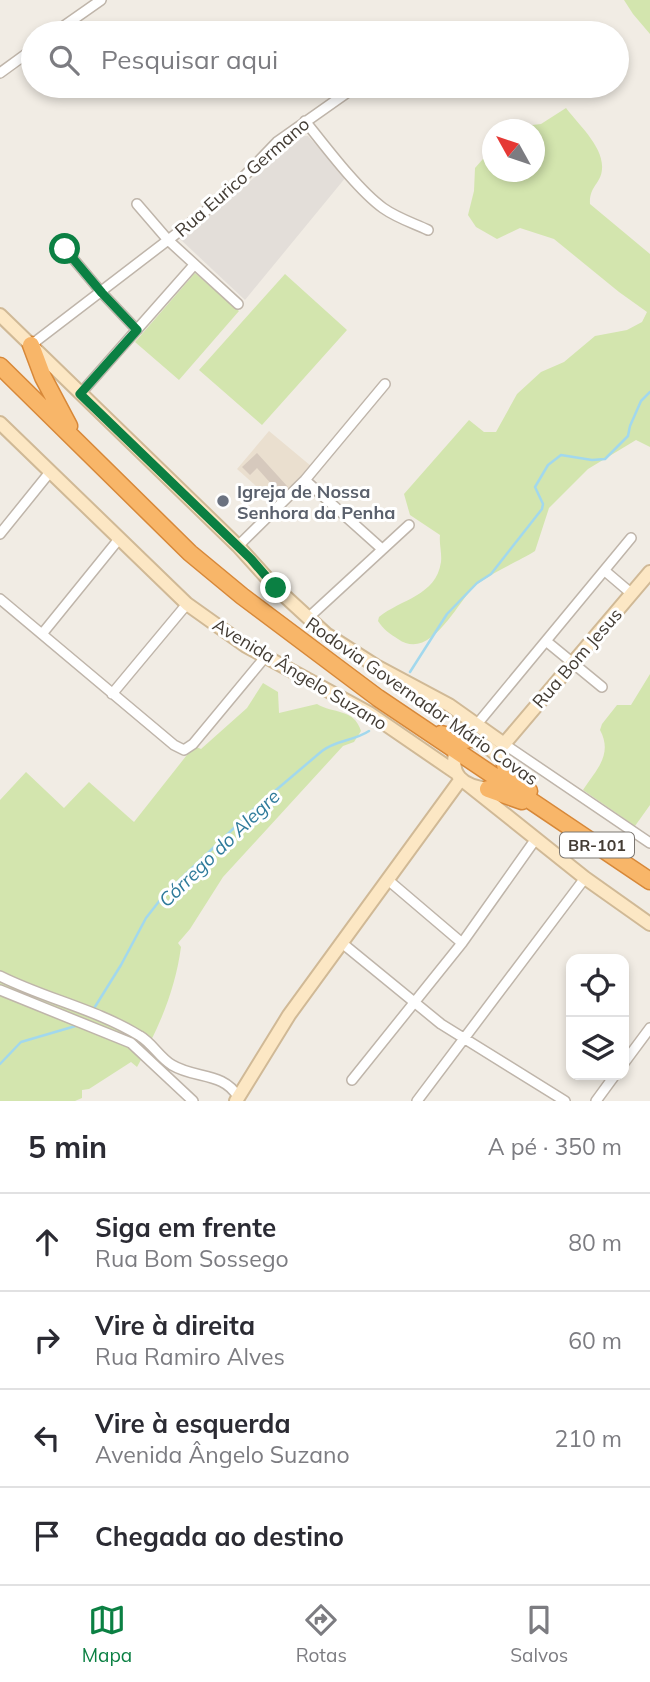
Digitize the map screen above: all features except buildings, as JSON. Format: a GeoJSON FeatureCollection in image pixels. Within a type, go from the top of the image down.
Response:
{"type":"FeatureCollection","features":[{"type":"Feature","properties":{"kind":"highway"},"geometry":{"type":"LineString","coordinates":[[31,345],[43,377],[79,443]]}},
{"type":"Feature","properties":{"kind":"highway","name":"Rodovia Governador Mário Covas"},"geometry":{"type":"LineString","coordinates":[[0,366],[190,553],[242,596],[324,659],[428,732],[460,764],[499,773],[544,809],[650,881]]}},
{"type":"Feature","properties":{"kind":"main road"},"geometry":{"type":"LineString","coordinates":[[0,315],[308,618],[344,647],[426,691],[478,723],[504,744]]}},
{"type":"Feature","properties":{"kind":"main road","name":"Avenida Ângelo Suzano"},"geometry":{"type":"LineString","coordinates":[[0,423],[187,604],[226,633],[460,764],[535,840],[650,924]]}},
{"type":"Feature","properties":{"kind":"main road","name":"Rua Bom Jesus"},"geometry":{"type":"LineString","coordinates":[[504,744],[650,572]]}},
{"type":"Feature","properties":{"kind":"main road"},"geometry":{"type":"LineString","coordinates":[[237,1099],[289,1015],[388,880],[473,740],[487,748],[499,773]]}},
{"type":"Feature","properties":{"kind":"main road"},"geometry":{"type":"LineString","coordinates":[[487,748],[504,744]]}},
{"type":"Feature","properties":{"kind":"main road"},"geometry":{"type":"LineString","coordinates":[[499,773],[504,744]]}},
{"type":"Feature","properties":{"kind":"main road"},"geometry":{"type":"LineString","coordinates":[[460,764],[499,773]]}},
{"type":"Feature","properties":{"kind":"street"},"geometry":{"type":"LineString","coordinates":[[71,21],[101,0]]}},
{"type":"Feature","properties":{"kind":"street"},"geometry":{"type":"LineString","coordinates":[[0,73],[21,57]]}},
{"type":"Feature","properties":{"kind":"street","name":"Rua Eurico Germano"},"geometry":{"type":"LineString","coordinates":[[31,345],[212,206],[277,142],[340,98]]}},
{"type":"Feature","properties":{"kind":"street"},"geometry":{"type":"LineString","coordinates":[[305,121],[381,206],[428,230]]}},
{"type":"Feature","properties":{"kind":"street"},"geometry":{"type":"LineString","coordinates":[[137,204],[168,240],[238,304]]}},
{"type":"Feature","properties":{"kind":"street"},"geometry":{"type":"LineString","coordinates":[[65,249],[137,330]]}},
{"type":"Feature","properties":{"kind":"street"},"geometry":{"type":"LineString","coordinates":[[80,394],[194,265]]}},
{"type":"Feature","properties":{"kind":"street"},"geometry":{"type":"LineString","coordinates":[[238,547],[305,480],[385,384]]}},
{"type":"Feature","properties":{"kind":"street"},"geometry":{"type":"LineString","coordinates":[[0,534],[50,472]]}},
{"type":"Feature","properties":{"kind":"street"},"geometry":{"type":"LineString","coordinates":[[305,480],[382,549]]}},
{"type":"Feature","properties":{"kind":"street"},"geometry":{"type":"LineString","coordinates":[[308,618],[409,525]]}},
{"type":"Feature","properties":{"kind":"street"},"geometry":{"type":"LineString","coordinates":[[478,723],[631,538]]}},
{"type":"Feature","properties":{"kind":"street"},"geometry":{"type":"LineString","coordinates":[[42,634],[119,539]]}},
{"type":"Feature","properties":{"kind":"street"},"geometry":{"type":"LineString","coordinates":[[605,571],[632,594]]}},
{"type":"Feature","properties":{"kind":"street"},"geometry":{"type":"LineString","coordinates":[[0,599],[174,745],[184,750],[193,744],[266,656]]}},
{"type":"Feature","properties":{"kind":"street"},"geometry":{"type":"LineString","coordinates":[[112,694],[187,604]]}},
{"type":"Feature","properties":{"kind":"street"},"geometry":{"type":"LineString","coordinates":[[546,641],[602,687]]}},
{"type":"Feature","properties":{"kind":"street"},"geometry":{"type":"LineString","coordinates":[[504,744],[650,843]]}},
{"type":"Feature","properties":{"kind":"street"},"geometry":{"type":"LineString","coordinates":[[352,1080],[462,943],[535,840]]}},
{"type":"Feature","properties":{"kind":"street"},"geometry":{"type":"LineString","coordinates":[[417,1101],[585,878]]}},
{"type":"Feature","properties":{"kind":"street"},"geometry":{"type":"LineString","coordinates":[[388,880],[462,943]]}},
{"type":"Feature","properties":{"kind":"street"},"geometry":{"type":"LineString","coordinates":[[342,943],[463,1039],[565,1101]]}},
{"type":"Feature","properties":{"kind":"street"},"geometry":{"type":"LineString","coordinates":[[0,976],[100,1015],[142,1037],[172,1065],[219,1079],[232,1087],[237,1099]]}},
{"type":"Feature","properties":{"kind":"street"},"geometry":{"type":"LineString","coordinates":[[0,990],[131,1043],[193,1101]]}},
{"type":"Feature","properties":{"kind":"street"},"geometry":{"type":"LineString","coordinates":[[629,1058],[646,1040],[650,1028]]}},
{"type":"Feature","properties":{"kind":"street"},"geometry":{"type":"LineString","coordinates":[[596,1101],[611,1080]]}},
{"type":"Feature","properties":{"kind":"shaded area"},"geometry":{"type":"Polygon","coordinates":[[[298,136],[308,136],[346,177],[245,300],[180,239],[266,168],[298,136]]]}},
{"type":"Feature","properties":{"kind":"shaded area"},"geometry":{"type":"Polygon","coordinates":[[[269,431],[311,466],[277,505],[237,469],[269,431]]]}},
{"type":"Feature","properties":{"kind":"green space"},"geometry":{"type":"Polygon","coordinates":[[[624,0],[650,0],[650,34],[633,14],[624,0]]]}},
{"type":"Feature","properties":{"kind":"green space"},"geometry":{"type":"Polygon","coordinates":[[[566,108],[595,144],[602,161],[602,169],[591,193],[590,204],[650,254],[650,447],[636,440],[588,469],[549,508],[535,551],[480,582],[431,637],[421,643],[410,644],[387,631],[378,621],[379,617],[425,590],[438,573],[441,555],[440,535],[410,515],[404,494],[469,420],[484,432],[496,432],[517,394],[541,372],[564,362],[595,336],[627,330],[642,322],[647,312],[554,239],[520,228],[497,239],[476,227],[468,215],[474,191],[475,168],[482,160],[482,182],[545,182],[545,121],[566,108]]]}},
{"type":"Feature","properties":{"kind":"green space"},"geometry":{"type":"Polygon","coordinates":[[[195,273],[239,311],[179,380],[135,342],[195,273]]]}},
{"type":"Feature","properties":{"kind":"green space"},"geometry":{"type":"Polygon","coordinates":[[[285,274],[347,330],[262,425],[199,370],[285,274]]]}},
{"type":"Feature","properties":{"kind":"green space"},"geometry":{"type":"Polygon","coordinates":[[[650,674],[650,805],[635,826],[583,790],[602,761],[605,747],[600,730],[602,724],[617,705],[631,705],[650,674]]]}},
{"type":"Feature","properties":{"kind":"green space"},"geometry":{"type":"Polygon","coordinates":[[[263,683],[278,692],[279,713],[317,704],[353,718],[361,731],[354,742],[343,746],[223,877],[178,943],[181,947],[170,994],[137,1067],[131,1062],[89,1089],[82,1090],[82,1098],[75,1101],[0,1101],[0,800],[26,772],[64,808],[89,782],[134,822],[194,746],[201,749],[247,708],[263,683]]]}},
{"type":"Feature","properties":{"kind":"waterway","name":"Córrego do Alegre"},"geometry":{"type":"LineString","coordinates":[[410,672],[447,614],[477,583],[491,574],[542,509],[543,504],[535,487],[548,465],[561,455],[592,460],[605,459],[628,436],[641,401],[650,392]]}},
{"type":"Feature","properties":{"kind":"waterway","name":"Córrego do Alegre"},"geometry":{"type":"LineString","coordinates":[[93,1010],[146,918],[164,895],[256,807],[322,751],[369,731]]}},
{"type":"Feature","properties":{"kind":"waterway","name":"Córrego do Alegre"},"geometry":{"type":"LineString","coordinates":[[0,1064],[21,1042],[79,1025]]}},
{"type":"Feature","properties":{"kind":"place","name":"Igreja de Nossa Senhora da Penha"},"geometry":{"type":"Point","coordinates":[223,501]}},
{"type":"Feature","properties":{"kind":"route"},"geometry":{"type":"LineString","coordinates":[[65,249],[137,330],[80,394],[251,559],[276,588]]}}]}
